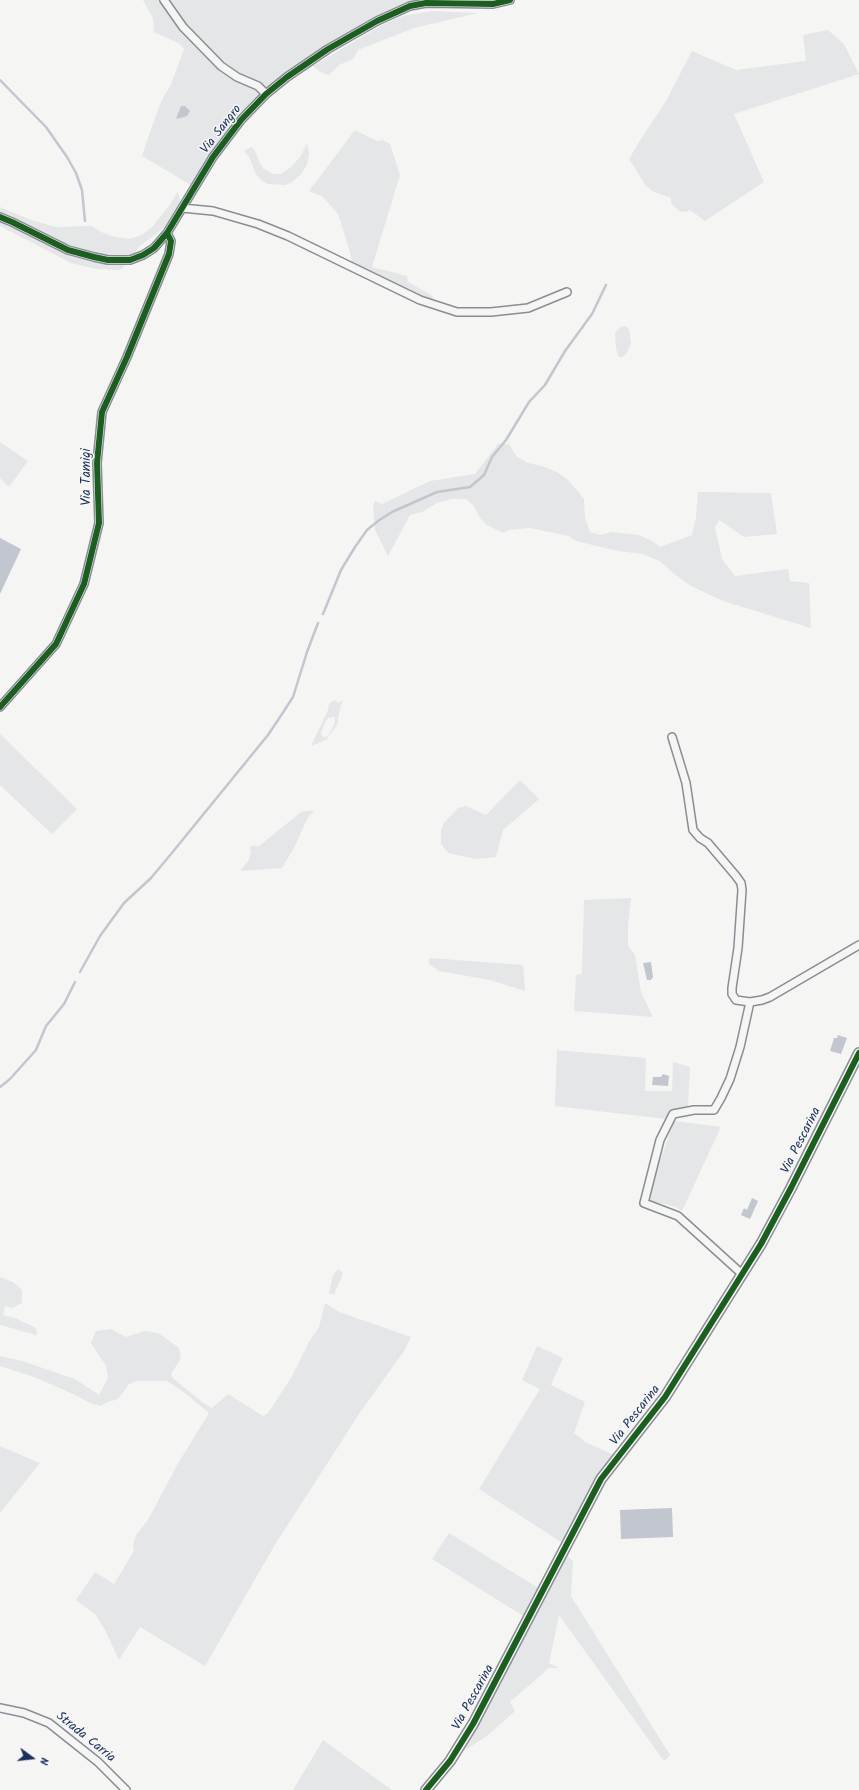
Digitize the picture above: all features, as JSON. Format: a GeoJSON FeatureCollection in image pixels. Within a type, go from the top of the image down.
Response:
{"type":"FeatureCollection","features":[{"type":"Feature","properties":{"kind":"street"},"geometry":{"type":"LineString","coordinates":[[164,0],[183,27],[221,66],[237,77],[258,86],[266,94]]}},
{"type":"Feature","properties":{"kind":"street","name":"Via Sangro"},"geometry":{"type":"LineString","coordinates":[[0,217],[68,250],[108,260],[130,260],[143,255],[154,248],[168,233],[213,157],[241,120],[266,94],[287,77],[328,49],[377,21],[410,6],[426,3],[493,4],[510,0]]}},
{"type":"Feature","properties":{"kind":"street"},"geometry":{"type":"LineString","coordinates":[[182,208],[213,211],[258,224],[288,236],[420,300],[457,312],[491,312],[528,308],[567,292]]}},
{"type":"Feature","properties":{"kind":"street","name":"Via Tamigi"},"geometry":{"type":"LineString","coordinates":[[0,707],[56,644],[84,584],[99,523],[97,463],[102,412],[127,357],[169,254],[171,241],[168,233]]}},
{"type":"Feature","properties":{"kind":"street"},"geometry":{"type":"LineString","coordinates":[[672,738],[686,783],[693,830],[713,849],[741,883],[742,890],[738,948],[732,994],[736,1000],[750,1002],[770,997],[859,945]]}},
{"type":"Feature","properties":{"kind":"street"},"geometry":{"type":"LineString","coordinates":[[742,1274],[678,1216],[644,1203],[660,1140],[673,1114],[694,1110],[714,1110],[721,1098],[730,1080],[750,1002]]}},
{"type":"Feature","properties":{"kind":"street","name":"Via Pescarina"},"geometry":{"type":"LineString","coordinates":[[426,1790],[453,1757],[474,1724],[601,1479],[665,1397],[742,1274],[777,1214],[859,1053]]}},
{"type":"Feature","properties":{"kind":"street","name":"Strada Carria"},"geometry":{"type":"LineString","coordinates":[[0,1708],[24,1713],[49,1723],[98,1762],[126,1790]]}},
{"type":"Feature","properties":{"kind":"shaded area"},"geometry":{"type":"Polygon","coordinates":[[[143,0],[422,0],[378,16],[302,61],[266,89],[259,82],[248,79],[247,84],[262,94],[223,138],[191,185],[142,156],[157,112],[171,85],[184,49],[180,44],[154,32],[153,18],[143,0]]]}},
{"type":"Feature","properties":{"kind":"shaded area"},"geometry":{"type":"Polygon","coordinates":[[[432,11],[478,13],[414,28],[358,50],[353,59],[339,65],[329,75],[320,72],[313,66],[382,25],[403,16],[432,11]]]}},
{"type":"Feature","properties":{"kind":"shaded area"},"geometry":{"type":"Polygon","coordinates":[[[828,30],[844,44],[859,74],[734,114],[764,182],[705,221],[690,210],[686,212],[679,211],[671,203],[671,198],[654,192],[646,186],[629,159],[665,103],[692,51],[736,70],[806,61],[803,35],[828,30]]]}},
{"type":"Feature","properties":{"kind":"shaded area"},"geometry":{"type":"Polygon","coordinates":[[[181,106],[185,106],[190,111],[187,116],[176,119],[181,106]]]}},
{"type":"Feature","properties":{"kind":"shaded area"},"geometry":{"type":"Polygon","coordinates":[[[355,130],[377,141],[383,140],[390,144],[400,175],[372,267],[407,276],[408,282],[428,293],[432,296],[434,301],[404,290],[353,267],[338,214],[322,196],[309,191],[355,130]]]}},
{"type":"Feature","properties":{"kind":"shaded area"},"geometry":{"type":"Polygon","coordinates":[[[307,143],[309,153],[307,165],[301,174],[292,182],[285,185],[268,184],[262,181],[256,174],[249,157],[244,151],[251,147],[254,149],[264,169],[273,174],[281,174],[291,167],[301,156],[307,143]]]}},
{"type":"Feature","properties":{"kind":"shaded area"},"geometry":{"type":"Polygon","coordinates":[[[178,191],[180,202],[165,227],[140,246],[121,270],[96,269],[71,263],[0,226],[0,220],[10,223],[13,217],[0,213],[0,207],[31,220],[56,227],[92,226],[101,232],[115,237],[130,239],[142,235],[153,226],[169,206],[178,191]]]}},
{"type":"Feature","properties":{"kind":"shaded area"},"geometry":{"type":"Polygon","coordinates":[[[625,326],[629,329],[631,343],[627,353],[623,357],[619,357],[616,349],[615,333],[619,328],[625,326]]]}},
{"type":"Feature","properties":{"kind":"shaded area"},"geometry":{"type":"Polygon","coordinates":[[[0,442],[28,461],[9,487],[0,478],[0,442]]]}},
{"type":"Feature","properties":{"kind":"shaded area"},"geometry":{"type":"Polygon","coordinates":[[[498,444],[509,444],[516,456],[528,463],[542,466],[557,472],[568,480],[584,499],[585,518],[590,532],[600,535],[612,532],[639,535],[654,542],[660,547],[692,535],[696,517],[698,492],[771,493],[777,534],[744,537],[719,520],[715,527],[722,559],[735,576],[788,569],[790,581],[809,583],[811,628],[723,601],[691,586],[661,562],[643,554],[618,551],[576,541],[569,536],[530,528],[509,530],[503,533],[487,525],[480,518],[474,506],[466,499],[452,499],[437,503],[422,512],[410,515],[388,556],[375,530],[373,507],[375,501],[382,504],[430,481],[475,474],[498,444]]]}},
{"type":"Feature","properties":{"kind":"shaded area"},"geometry":{"type":"Polygon","coordinates":[[[0,538],[21,549],[0,594],[0,538]]]}},
{"type":"Feature","properties":{"kind":"shaded area"},"geometry":{"type":"Polygon","coordinates":[[[334,700],[338,703],[343,700],[337,725],[326,740],[311,746],[328,710],[329,704],[334,700]],[[335,717],[328,718],[321,734],[324,738],[328,736],[334,725],[335,717]]]}},
{"type":"Feature","properties":{"kind":"shaded area"},"geometry":{"type":"Polygon","coordinates":[[[0,734],[77,809],[52,834],[0,785],[0,734]]]}},
{"type":"Feature","properties":{"kind":"shaded area"},"geometry":{"type":"Polygon","coordinates":[[[520,780],[539,799],[503,830],[496,857],[476,859],[448,853],[441,844],[441,831],[444,823],[458,808],[466,806],[486,815],[520,780]]]}},
{"type":"Feature","properties":{"kind":"shaded area"},"geometry":{"type":"Polygon","coordinates":[[[314,811],[307,819],[295,846],[282,868],[240,871],[248,861],[251,852],[250,847],[255,845],[258,847],[301,812],[314,811]]]}},
{"type":"Feature","properties":{"kind":"shaded area"},"geometry":{"type":"Polygon","coordinates":[[[631,898],[628,926],[628,946],[635,955],[641,992],[653,1017],[574,1011],[576,975],[582,974],[584,900],[631,898]]]}},
{"type":"Feature","properties":{"kind":"shaded area"},"geometry":{"type":"Polygon","coordinates":[[[429,958],[523,965],[525,991],[490,980],[439,971],[429,964],[429,958]]]}},
{"type":"Feature","properties":{"kind":"shaded area"},"geometry":{"type":"Polygon","coordinates":[[[651,962],[653,977],[651,980],[647,980],[643,963],[651,962]]]}},
{"type":"Feature","properties":{"kind":"shaded area"},"geometry":{"type":"Polygon","coordinates":[[[838,1035],[847,1038],[841,1054],[830,1051],[834,1038],[837,1038],[838,1035]]]}},
{"type":"Feature","properties":{"kind":"shaded area"},"geometry":{"type":"Polygon","coordinates":[[[557,1050],[646,1058],[645,1091],[672,1091],[673,1062],[690,1067],[688,1107],[672,1110],[666,1119],[555,1106],[557,1050]]]}},
{"type":"Feature","properties":{"kind":"shaded area"},"geometry":{"type":"Polygon","coordinates":[[[663,1074],[669,1076],[668,1086],[652,1085],[653,1077],[661,1077],[663,1074]]]}},
{"type":"Feature","properties":{"kind":"shaded area"},"geometry":{"type":"Polygon","coordinates":[[[674,1121],[721,1127],[682,1211],[676,1207],[647,1200],[674,1121]]]}},
{"type":"Feature","properties":{"kind":"shaded area"},"geometry":{"type":"Polygon","coordinates":[[[752,1198],[758,1201],[750,1219],[741,1215],[744,1208],[747,1210],[752,1198]]]}},
{"type":"Feature","properties":{"kind":"shaded area"},"geometry":{"type":"Polygon","coordinates":[[[338,1269],[342,1272],[342,1277],[334,1294],[329,1294],[333,1275],[338,1269]]]}},
{"type":"Feature","properties":{"kind":"shaded area"},"geometry":{"type":"Polygon","coordinates":[[[0,1277],[13,1282],[22,1290],[22,1303],[12,1308],[5,1306],[3,1315],[17,1319],[36,1328],[37,1335],[0,1325],[0,1277]]]}},
{"type":"Feature","properties":{"kind":"shaded area"},"geometry":{"type":"Polygon","coordinates":[[[325,1303],[339,1312],[411,1337],[404,1351],[361,1411],[276,1543],[205,1666],[140,1627],[119,1660],[96,1615],[76,1600],[95,1572],[114,1584],[134,1551],[133,1545],[136,1535],[148,1520],[176,1467],[209,1413],[185,1393],[167,1381],[137,1381],[129,1384],[118,1399],[100,1406],[90,1403],[37,1378],[0,1366],[0,1356],[22,1361],[75,1379],[99,1395],[108,1378],[106,1366],[91,1343],[96,1331],[111,1329],[126,1337],[145,1331],[153,1332],[160,1334],[179,1348],[181,1358],[171,1374],[173,1378],[202,1402],[212,1408],[228,1394],[263,1416],[268,1413],[291,1378],[309,1342],[319,1327],[325,1303]]]}},
{"type":"Feature","properties":{"kind":"shaded area"},"geometry":{"type":"Polygon","coordinates":[[[537,1346],[563,1358],[551,1385],[585,1402],[574,1433],[585,1442],[614,1455],[591,1486],[564,1544],[479,1489],[540,1389],[522,1380],[537,1346]]]}},
{"type":"Feature","properties":{"kind":"shaded area"},"geometry":{"type":"Polygon","coordinates":[[[0,1446],[40,1463],[0,1513],[0,1446]]]}},
{"type":"Feature","properties":{"kind":"shaded area"},"geometry":{"type":"Polygon","coordinates":[[[672,1508],[673,1537],[621,1539],[620,1510],[672,1508]]]}},
{"type":"Feature","properties":{"kind":"shaded area"},"geometry":{"type":"Polygon","coordinates":[[[449,1533],[540,1589],[525,1617],[432,1559],[449,1533]]]}},
{"type":"Feature","properties":{"kind":"shaded area"},"geometry":{"type":"Polygon","coordinates":[[[566,1555],[573,1561],[571,1596],[670,1755],[664,1761],[559,1615],[549,1663],[559,1668],[549,1668],[510,1702],[515,1711],[487,1736],[459,1754],[566,1555]]]}},
{"type":"Feature","properties":{"kind":"shaded area"},"geometry":{"type":"Polygon","coordinates":[[[323,1740],[367,1772],[392,1790],[293,1790],[323,1740]]]}},
{"type":"Feature","properties":{"kind":"waterway"},"geometry":{"type":"LineString","coordinates":[[0,80],[46,127],[67,157],[76,173],[82,190],[85,221]]}},
{"type":"Feature","properties":{"kind":"waterway"},"geometry":{"type":"LineString","coordinates":[[323,614],[341,570],[367,530],[392,512],[437,492],[470,487],[484,475],[492,457],[506,440],[529,402],[545,385],[565,351],[592,314],[606,285]]}},
{"type":"Feature","properties":{"kind":"waterway"},"geometry":{"type":"LineString","coordinates":[[80,972],[100,936],[124,903],[151,878],[268,735],[293,697],[318,623]]}},
{"type":"Feature","properties":{"kind":"waterway"},"geometry":{"type":"LineString","coordinates":[[0,1087],[10,1079],[36,1050],[46,1026],[64,1004],[75,982]]}},
{"type":"Feature","properties":{"kind":"cycle path"},"geometry":{"type":"LineString","coordinates":[[0,217],[68,250],[94,257],[108,260],[130,260],[143,255],[154,248],[167,233],[213,157],[241,120],[266,94],[287,77],[328,49],[377,21],[410,6],[426,3],[493,4],[510,0]]}},
{"type":"Feature","properties":{"kind":"cycle path"},"geometry":{"type":"LineString","coordinates":[[0,707],[56,644],[84,584],[99,523],[97,463],[102,412],[127,357],[169,254],[171,241],[167,233]]}},
{"type":"Feature","properties":{"kind":"cycle path"},"geometry":{"type":"LineString","coordinates":[[426,1790],[450,1761],[473,1724],[601,1479],[665,1397],[761,1244],[859,1053]]}}]}
